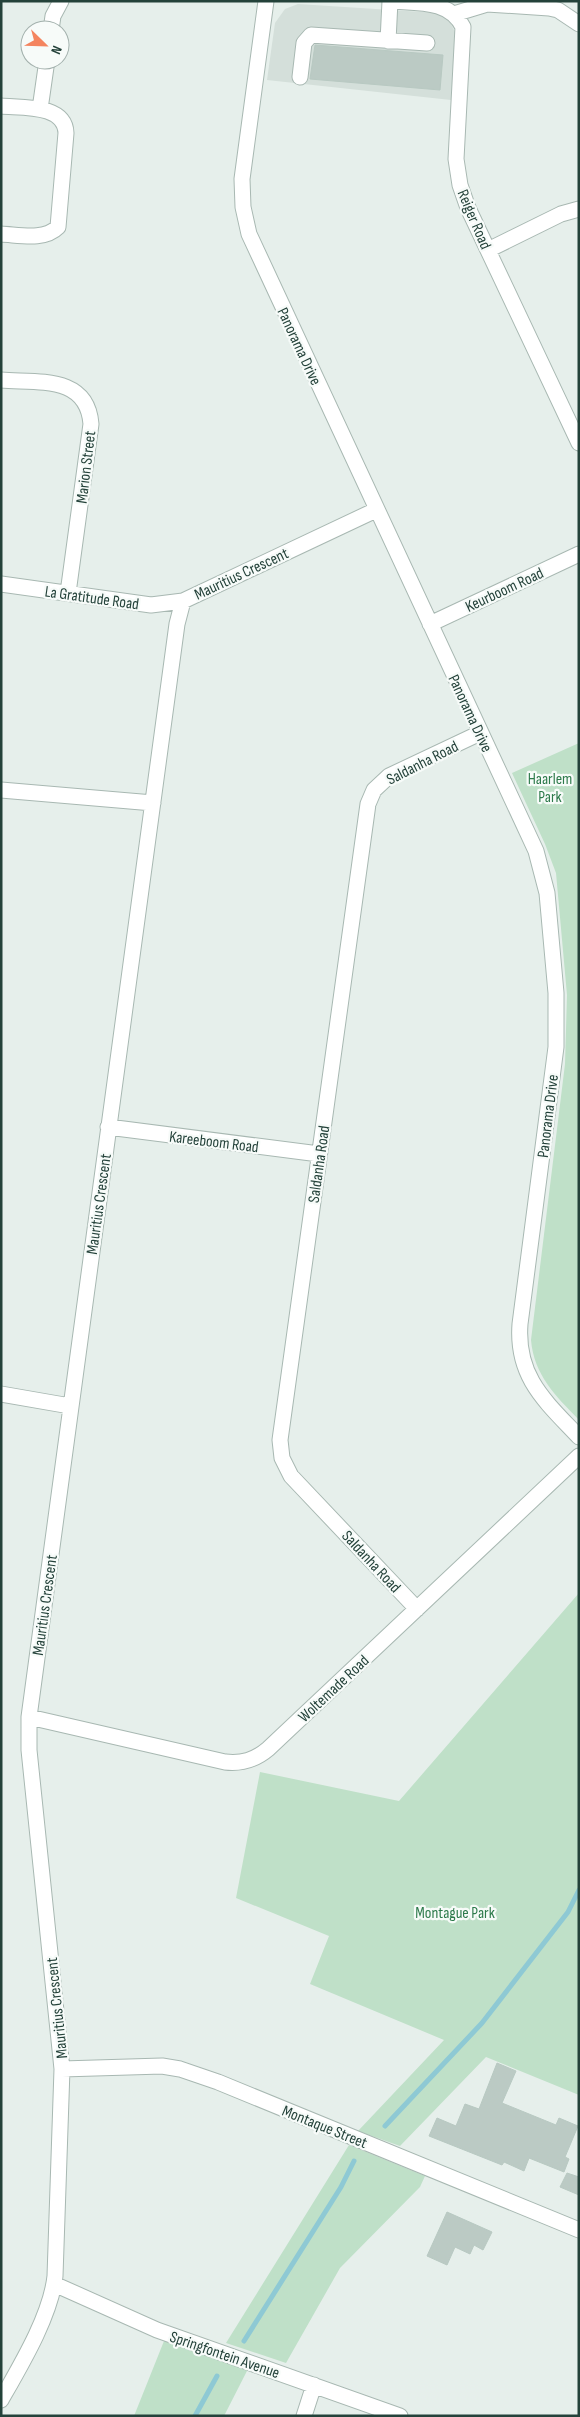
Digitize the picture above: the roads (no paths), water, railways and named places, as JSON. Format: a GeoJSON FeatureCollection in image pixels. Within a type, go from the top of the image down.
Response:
{"type":"FeatureCollection","features":[{"type":"Feature","properties":{"kind":"street"},"geometry":{"type":"LineString","coordinates":[[52,20],[61,1]]}},
{"type":"Feature","properties":{"kind":"street","name":"Panorama Drive"},"geometry":{"type":"LineString","coordinates":[[266,1],[242,179],[245,221],[253,246],[543,870],[547,892],[556,993],[556,1047],[520,1324],[520,1347],[525,1368],[535,1388],[579,1437]]}},
{"type":"Feature","properties":{"kind":"street"},"geometry":{"type":"LineString","coordinates":[[388,41],[391,1],[441,6],[454,14],[487,4],[549,5],[579,24]]}},
{"type":"Feature","properties":{"kind":"street","name":"Reiger Road"},"geometry":{"type":"LineString","coordinates":[[454,14],[462,27],[464,35],[456,145],[457,173],[463,196],[579,443]]}},
{"type":"Feature","properties":{"kind":"street"},"geometry":{"type":"LineString","coordinates":[[300,77],[304,43],[310,35],[427,43]]}},
{"type":"Feature","properties":{"kind":"street"},"geometry":{"type":"LineString","coordinates":[[40,106],[45,70]]}},
{"type":"Feature","properties":{"kind":"street"},"geometry":{"type":"LineString","coordinates":[[1,106],[40,106],[56,115],[66,128],[58,227],[48,235],[1,234]]}},
{"type":"Feature","properties":{"kind":"street"},"geometry":{"type":"LineString","coordinates":[[488,250],[561,214],[579,209]]}},
{"type":"Feature","properties":{"kind":"street","name":"Marion Street"},"geometry":{"type":"LineString","coordinates":[[1,380],[59,384],[76,392],[87,406],[91,424],[68,593]]}},
{"type":"Feature","properties":{"kind":"street","name":"Mauritius Crescent"},"geometry":{"type":"LineString","coordinates":[[1,2400],[44,2316],[54,2284],[62,2069],[29,1750],[29,1717],[177,624],[182,601],[376,510]]}},
{"type":"Feature","properties":{"kind":"street","name":"Keurboom Road"},"geometry":{"type":"LineString","coordinates":[[430,624],[579,554]]}},
{"type":"Feature","properties":{"kind":"street","name":"La Gratitude Road"},"geometry":{"type":"LineString","coordinates":[[1,584],[151,605],[182,601]]}},
{"type":"Feature","properties":{"kind":"street","name":"Saldanha Road"},"geometry":{"type":"LineString","coordinates":[[418,1609],[291,1476],[282,1458],[280,1440],[370,797],[381,782],[389,776],[480,733]]}},
{"type":"Feature","properties":{"kind":"street"},"geometry":{"type":"LineString","coordinates":[[1,790],[153,803]]}},
{"type":"Feature","properties":{"kind":"street","name":"Kareeboom Road"},"geometry":{"type":"LineString","coordinates":[[108,1127],[319,1154]]}},
{"type":"Feature","properties":{"kind":"street"},"geometry":{"type":"LineString","coordinates":[[1,1394],[70,1406]]}},
{"type":"Feature","properties":{"kind":"street","name":"Woltemade Road"},"geometry":{"type":"LineString","coordinates":[[29,1717],[224,1762],[248,1761],[268,1749],[579,1456]]}},
{"type":"Feature","properties":{"kind":"street","name":"Montaque Street"},"geometry":{"type":"LineString","coordinates":[[62,2069],[162,2066],[180,2069],[218,2082],[579,2230]]}},
{"type":"Feature","properties":{"kind":"street","name":"Springfontein Avenue"},"geometry":{"type":"LineString","coordinates":[[54,2284],[157,2330],[400,2416]]}},
{"type":"Feature","properties":{"kind":"street"},"geometry":{"type":"LineString","coordinates":[[304,2416],[314,2385]]}},
{"type":"Feature","properties":{"kind":"waterway"},"geometry":{"type":"LineString","coordinates":[[385,2126],[482,2023],[568,1912],[579,1890]]}},
{"type":"Feature","properties":{"kind":"waterway"},"geometry":{"type":"LineString","coordinates":[[244,2341],[341,2187],[354,2161]]}},
{"type":"Feature","properties":{"kind":"waterway"},"geometry":{"type":"LineString","coordinates":[[195,2416],[217,2376]]}},
{"type":"Feature","properties":{"kind":"park label","name":"Haarlem Park"},"geometry":{"type":"Point","coordinates":[550,787]}},
{"type":"Feature","properties":{"kind":"park label","name":"Montague Park"},"geometry":{"type":"Point","coordinates":[455,1912]}}]}
